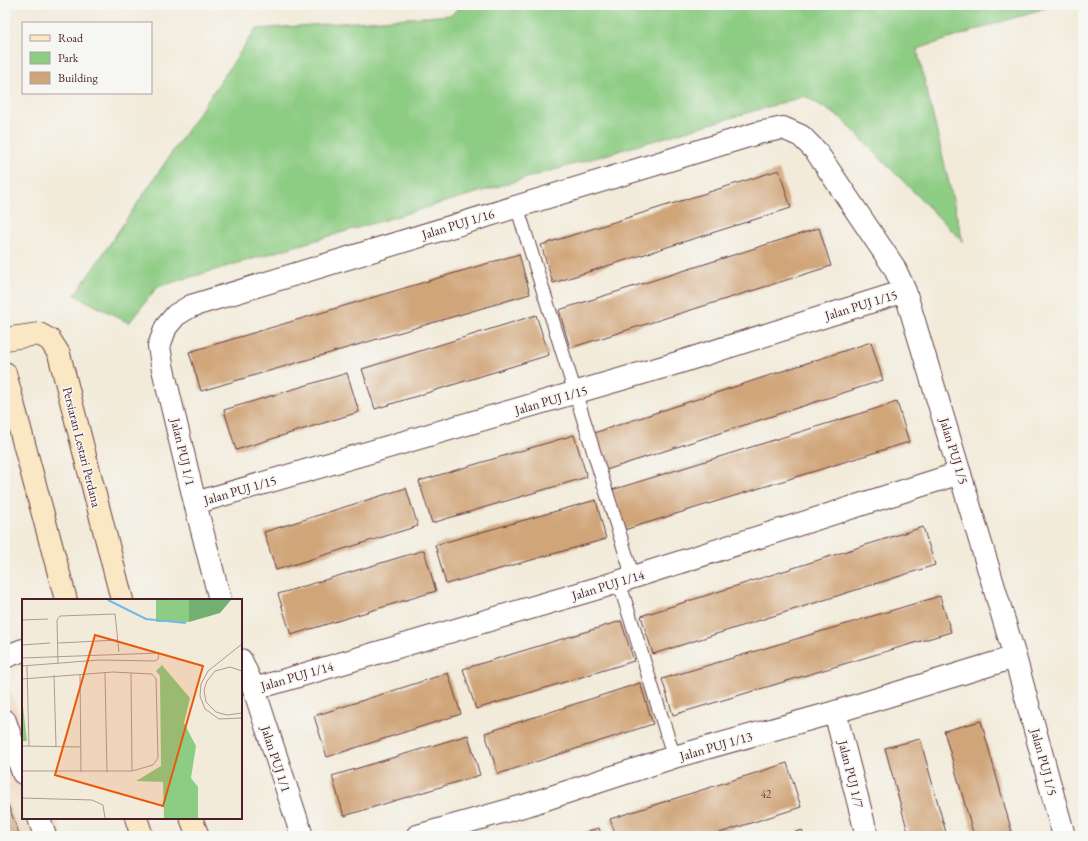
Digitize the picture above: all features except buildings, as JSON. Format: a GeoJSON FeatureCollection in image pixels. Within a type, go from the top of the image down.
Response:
{"type":"FeatureCollection","features":[{"type":"Feature","properties":{"kind":"main road","name":"Persiaran Lestari Perdana"},"geometry":{"type":"LineString","coordinates":[[5,339],[39,334],[50,340],[59,354],[122,599]]}},
{"type":"Feature","properties":{"kind":"main road"},"geometry":{"type":"LineString","coordinates":[[5,373],[66,599]]}},
{"type":"Feature","properties":{"kind":"main road"},"geometry":{"type":"LineString","coordinates":[[136,819],[142,836]]}},
{"type":"Feature","properties":{"kind":"main road"},"geometry":{"type":"LineString","coordinates":[[191,819],[198,836]]}},
{"type":"Feature","properties":{"kind":"street","name":"Jalan PUJ 1/5"},"geometry":{"type":"LineString","coordinates":[[758,133],[783,128],[801,136],[816,151],[894,267],[905,291],[1015,658],[1064,836]]}},
{"type":"Feature","properties":{"kind":"street","name":"Jalan PUJ 1/16"},"geometry":{"type":"LineString","coordinates":[[166,327],[176,314],[191,306],[758,133]]}},
{"type":"Feature","properties":{"kind":"street","name":"Jalan PUJ 1/15"},"geometry":{"type":"LineString","coordinates":[[195,503],[677,362],[905,291]]}},
{"type":"Feature","properties":{"kind":"street","name":"Jalan PUJ 1/1"},"geometry":{"type":"LineString","coordinates":[[166,327],[159,346],[162,365],[220,599]]}},
{"type":"Feature","properties":{"kind":"street","name":"Jalan PUJ 1/14"},"geometry":{"type":"LineString","coordinates":[[254,689],[626,580],[960,473]]}},
{"type":"Feature","properties":{"kind":"street"},"geometry":{"type":"LineString","coordinates":[[5,657],[22,650]]}},
{"type":"Feature","properties":{"kind":"street","name":"Jalan PUJ 1/13"},"geometry":{"type":"LineString","coordinates":[[417,836],[527,805],[674,757],[835,712],[1015,658]]}},
{"type":"Feature","properties":{"kind":"street","name":"Jalan PUJ 1/1"},"geometry":{"type":"LineString","coordinates":[[242,662],[254,689],[302,836]]}},
{"type":"Feature","properties":{"kind":"street","name":"Jalan PUJ 1/7"},"geometry":{"type":"LineString","coordinates":[[835,712],[867,836]]}},
{"type":"Feature","properties":{"kind":"street"},"geometry":{"type":"LineString","coordinates":[[5,721],[22,770]]}},
{"type":"Feature","properties":{"kind":"street"},"geometry":{"type":"LineString","coordinates":[[39,819],[45,836]]}},
{"type":"Feature","properties":{"kind":"lane"},"geometry":{"type":"LineString","coordinates":[[517,207],[576,392],[674,757]]}},
{"type":"Feature","properties":{"kind":"shaded area"},"geometry":{"type":"Polygon","coordinates":[[[5,677],[22,723],[22,819],[57,819],[63,836],[5,836],[5,677]]]}},
{"type":"Feature","properties":{"kind":"green space"},"geometry":{"type":"Polygon","coordinates":[[[461,5],[1054,5],[917,49],[963,242],[841,118],[805,96],[157,287],[129,323],[75,295],[256,29],[451,15],[461,5]]]}}]}
